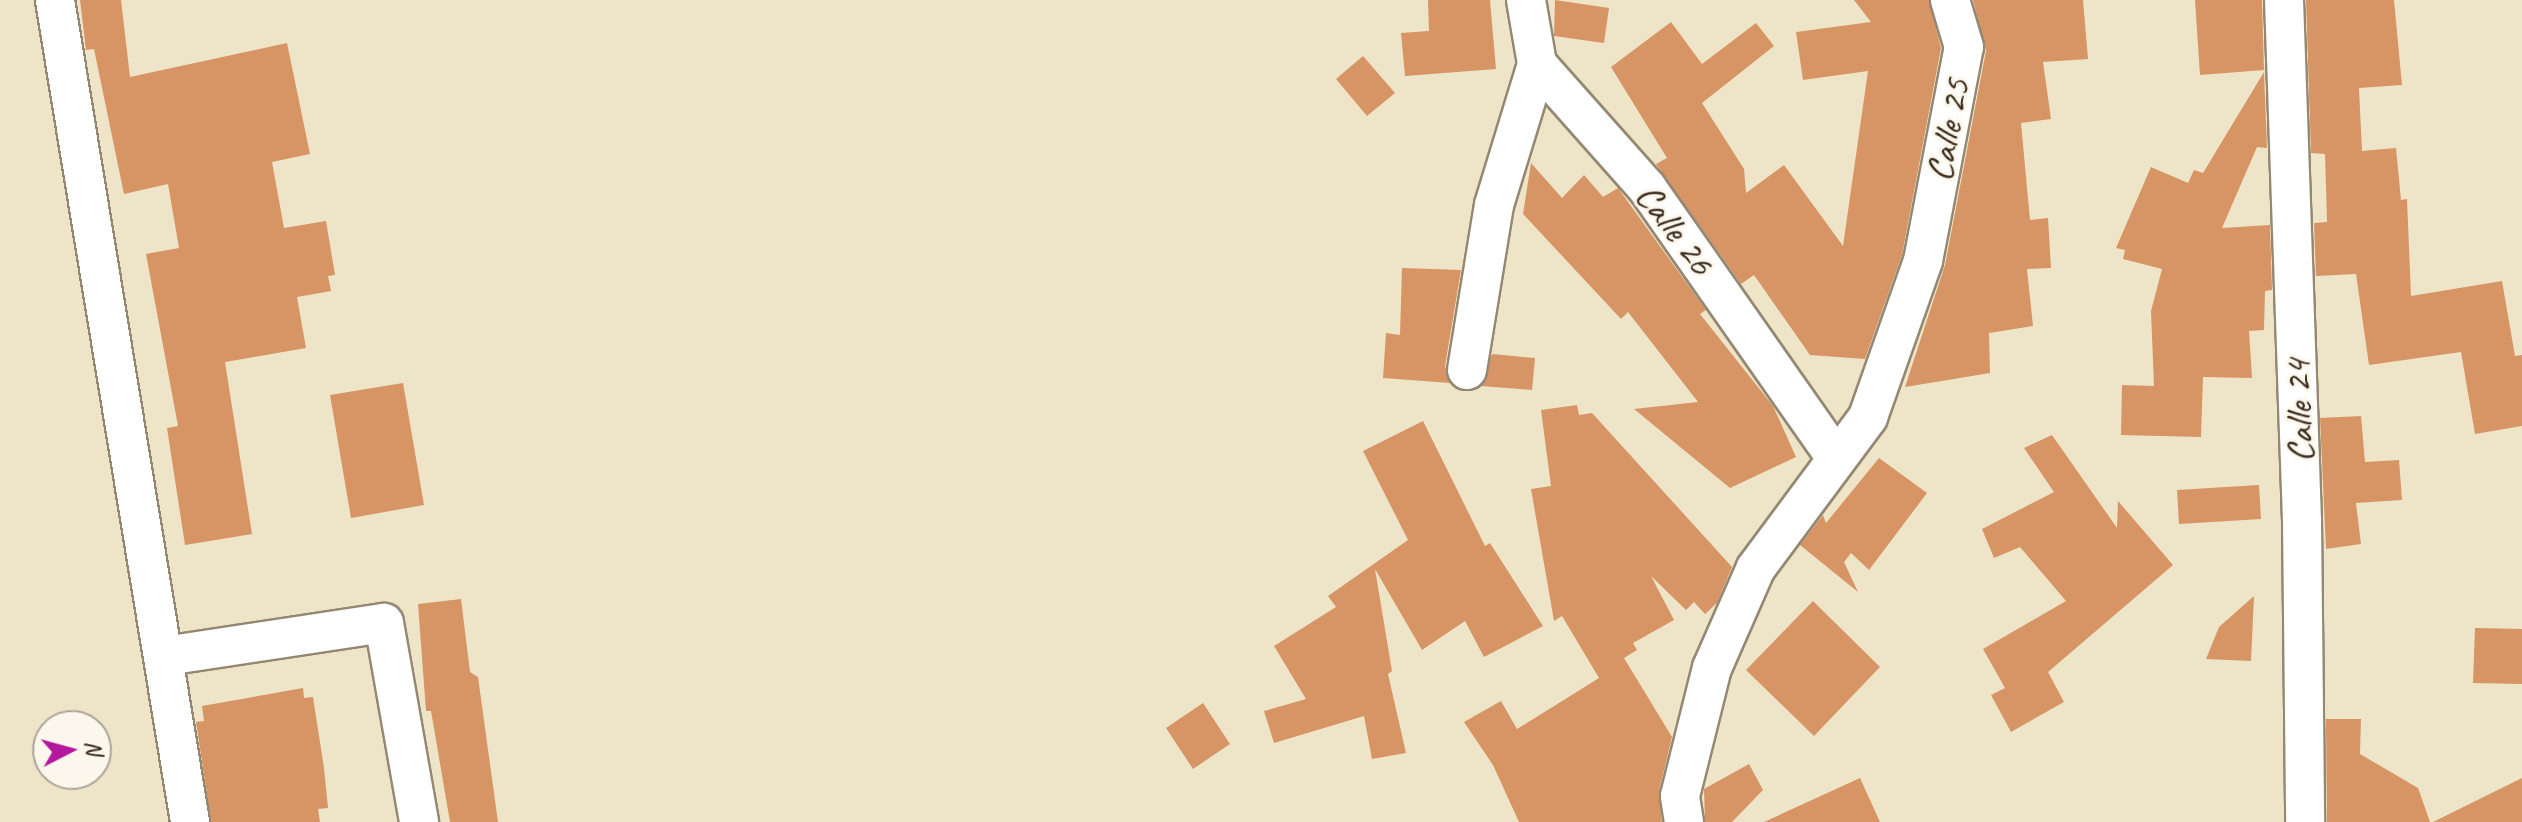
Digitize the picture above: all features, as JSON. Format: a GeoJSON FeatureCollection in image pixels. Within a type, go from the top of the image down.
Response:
{"type":"FeatureCollection","features":[{"type":"Feature","properties":{"kind":"street"},"geometry":{"type":"LineString","coordinates":[[55,0],[190,822]]}},
{"type":"Feature","properties":{"kind":"street"},"geometry":{"type":"LineString","coordinates":[[1467,370],[1494,205],[1537,64],[1526,0]]}},
{"type":"Feature","properties":{"kind":"street","name":"Calle 25"},"geometry":{"type":"LineString","coordinates":[[1684,822],[1680,796],[1712,668],[1756,568],[1868,417],[1923,261],[1964,47],[1950,0]]}},
{"type":"Feature","properties":{"kind":"street","name":"Calle 24"},"geometry":{"type":"LineString","coordinates":[[2284,0],[2302,520],[2305,822]]}},
{"type":"Feature","properties":{"kind":"street","name":"Calle 26"},"geometry":{"type":"LineString","coordinates":[[1537,64],[1647,188],[1836,458]]}},
{"type":"Feature","properties":{"kind":"street"},"geometry":{"type":"LineString","coordinates":[[165,656],[384,623],[419,822]]}},
{"type":"Feature","properties":{"kind":"building"},"geometry":{"type":"Polygon","coordinates":[[[80,0],[121,0],[130,77],[287,43],[310,154],[272,162],[284,228],[326,221],[335,275],[328,276],[331,291],[297,297],[306,348],[225,362],[252,534],[185,545],[167,428],[178,426],[146,254],[179,248],[168,184],[124,194],[94,49],[86,50],[80,0]]]}},
{"type":"Feature","properties":{"kind":"building"},"geometry":{"type":"Polygon","coordinates":[[[1428,0],[1490,0],[1496,69],[1405,76],[1401,33],[1429,31],[1428,0]]]}},
{"type":"Feature","properties":{"kind":"building"},"geometry":{"type":"Polygon","coordinates":[[[1555,0],[1609,8],[1604,43],[1554,36],[1555,0]]]}},
{"type":"Feature","properties":{"kind":"building"},"geometry":{"type":"Polygon","coordinates":[[[1854,0],[1929,0],[1941,48],[1902,255],[1865,359],[1810,355],[1754,275],[1741,284],[1656,164],[1667,158],[1611,67],[1671,22],[1702,64],[1756,23],[1774,46],[1702,103],[1744,169],[1746,193],[1784,165],[1843,246],[1868,71],[1803,80],[1796,32],[1871,22],[1854,0]]]}},
{"type":"Feature","properties":{"kind":"building"},"geometry":{"type":"Polygon","coordinates":[[[1973,0],[2083,0],[2088,59],[2043,62],[2051,119],[2021,123],[2030,220],[2048,218],[2051,268],[2027,269],[2033,326],[1989,333],[1990,373],[1905,387],[1945,265],[1986,51],[1973,0]]]}},
{"type":"Feature","properties":{"kind":"building"},"geometry":{"type":"Polygon","coordinates":[[[2195,0],[2262,0],[2264,70],[2200,75],[2195,0]]]}},
{"type":"Feature","properties":{"kind":"building"},"geometry":{"type":"Polygon","coordinates":[[[2306,0],[2394,0],[2402,85],[2359,88],[2362,151],[2396,148],[2401,200],[2407,199],[2411,296],[2502,281],[2515,356],[2522,355],[2522,426],[2475,434],[2461,352],[2369,365],[2356,274],[2316,276],[2314,223],[2327,222],[2325,154],[2311,153],[2306,0]]]}},
{"type":"Feature","properties":{"kind":"building"},"geometry":{"type":"Polygon","coordinates":[[[1363,56],[1395,93],[1367,116],[1336,79],[1363,56]]]}},
{"type":"Feature","properties":{"kind":"building"},"geometry":{"type":"Polygon","coordinates":[[[2264,72],[2267,148],[2257,147],[2222,228],[2270,225],[2272,290],[2265,291],[2264,330],[2249,331],[2252,378],[2203,377],[2201,437],[2121,435],[2122,385],[2154,386],[2151,311],[2162,269],[2123,259],[2125,250],[2116,248],[2151,167],[2188,183],[2194,170],[2203,173],[2264,72]]]}},
{"type":"Feature","properties":{"kind":"building"},"geometry":{"type":"Polygon","coordinates":[[[1531,163],[1562,198],[1584,175],[1603,197],[1618,188],[1706,310],[1700,314],[1773,406],[1796,457],[1730,488],[1634,409],[1698,402],[1628,312],[1621,319],[1523,214],[1531,163]]]}},
{"type":"Feature","properties":{"kind":"building"},"geometry":{"type":"Polygon","coordinates":[[[1402,268],[1461,270],[1445,366],[1450,383],[1383,378],[1386,333],[1400,335],[1402,268]]]}},
{"type":"Feature","properties":{"kind":"building"},"geometry":{"type":"Polygon","coordinates":[[[1492,354],[1535,358],[1532,390],[1481,386],[1492,354]]]}},
{"type":"Feature","properties":{"kind":"building"},"geometry":{"type":"Polygon","coordinates":[[[403,383],[424,505],[351,518],[330,395],[403,383]]]}},
{"type":"Feature","properties":{"kind":"building"},"geometry":{"type":"Polygon","coordinates":[[[1577,405],[1579,415],[1592,413],[1732,567],[1717,603],[1705,614],[1694,602],[1686,610],[1651,576],[1674,620],[1633,643],[1637,650],[1624,658],[1672,737],[1659,791],[1662,822],[1519,822],[1493,765],[1464,722],[1501,701],[1517,729],[1599,678],[1562,616],[1554,621],[1531,489],[1551,486],[1541,410],[1577,405]]]}},
{"type":"Feature","properties":{"kind":"building"},"geometry":{"type":"Polygon","coordinates":[[[2361,416],[2365,462],[2399,460],[2402,500],[2356,503],[2361,544],[2326,549],[2320,418],[2361,416]]]}},
{"type":"Feature","properties":{"kind":"building"},"geometry":{"type":"Polygon","coordinates":[[[1423,421],[1485,546],[1490,543],[1543,626],[1484,657],[1465,621],[1422,650],[1375,569],[1392,671],[1388,674],[1406,753],[1372,759],[1364,716],[1274,743],[1264,711],[1306,699],[1274,646],[1336,607],[1328,596],[1408,540],[1363,451],[1423,421]]]}},
{"type":"Feature","properties":{"kind":"building"},"geometry":{"type":"Polygon","coordinates":[[[2052,435],[2117,528],[2118,501],[2173,565],[2048,672],[2064,702],[2011,732],[1991,695],[2005,688],[1983,649],[2066,601],[2020,547],[1994,558],[1982,529],[2054,492],[2024,448],[2052,435]]]}},
{"type":"Feature","properties":{"kind":"building"},"geometry":{"type":"Polygon","coordinates":[[[1879,458],[1927,493],[1869,570],[1851,553],[1844,562],[1858,592],[1800,545],[1823,515],[1826,523],[1879,458]]]}},
{"type":"Feature","properties":{"kind":"building"},"geometry":{"type":"Polygon","coordinates":[[[2259,485],[2261,519],[2179,524],[2177,490],[2259,485]]]}},
{"type":"Feature","properties":{"kind":"building"},"geometry":{"type":"Polygon","coordinates":[[[2254,596],[2251,661],[2206,659],[2219,627],[2254,596]]]}},
{"type":"Feature","properties":{"kind":"building"},"geometry":{"type":"Polygon","coordinates":[[[461,599],[470,672],[478,677],[498,822],[450,822],[431,711],[426,711],[418,604],[461,599]]]}},
{"type":"Feature","properties":{"kind":"building"},"geometry":{"type":"Polygon","coordinates":[[[1813,601],[1880,667],[1814,736],[1746,670],[1813,601]]]}},
{"type":"Feature","properties":{"kind":"building"},"geometry":{"type":"Polygon","coordinates":[[[2475,628],[2522,629],[2522,684],[2473,683],[2475,628]]]}},
{"type":"Feature","properties":{"kind":"building"},"geometry":{"type":"Polygon","coordinates":[[[303,688],[304,698],[313,697],[324,768],[328,808],[318,809],[320,822],[211,822],[196,722],[204,721],[202,706],[303,688]]]}},
{"type":"Feature","properties":{"kind":"building"},"geometry":{"type":"Polygon","coordinates":[[[1203,703],[1230,744],[1193,769],[1166,728],[1203,703]]]}},
{"type":"Feature","properties":{"kind":"building"},"geometry":{"type":"Polygon","coordinates":[[[2326,719],[2361,719],[2360,754],[2418,788],[2430,822],[2327,822],[2326,719]]]}},
{"type":"Feature","properties":{"kind":"building"},"geometry":{"type":"Polygon","coordinates":[[[1749,764],[1763,790],[1732,822],[1705,822],[1704,789],[1749,764]]]}},
{"type":"Feature","properties":{"kind":"building"},"geometry":{"type":"Polygon","coordinates":[[[1860,778],[1880,822],[1764,822],[1860,778]]]}},
{"type":"Feature","properties":{"kind":"building"},"geometry":{"type":"Polygon","coordinates":[[[2522,778],[2522,822],[2433,822],[2522,778]]]}}]}
